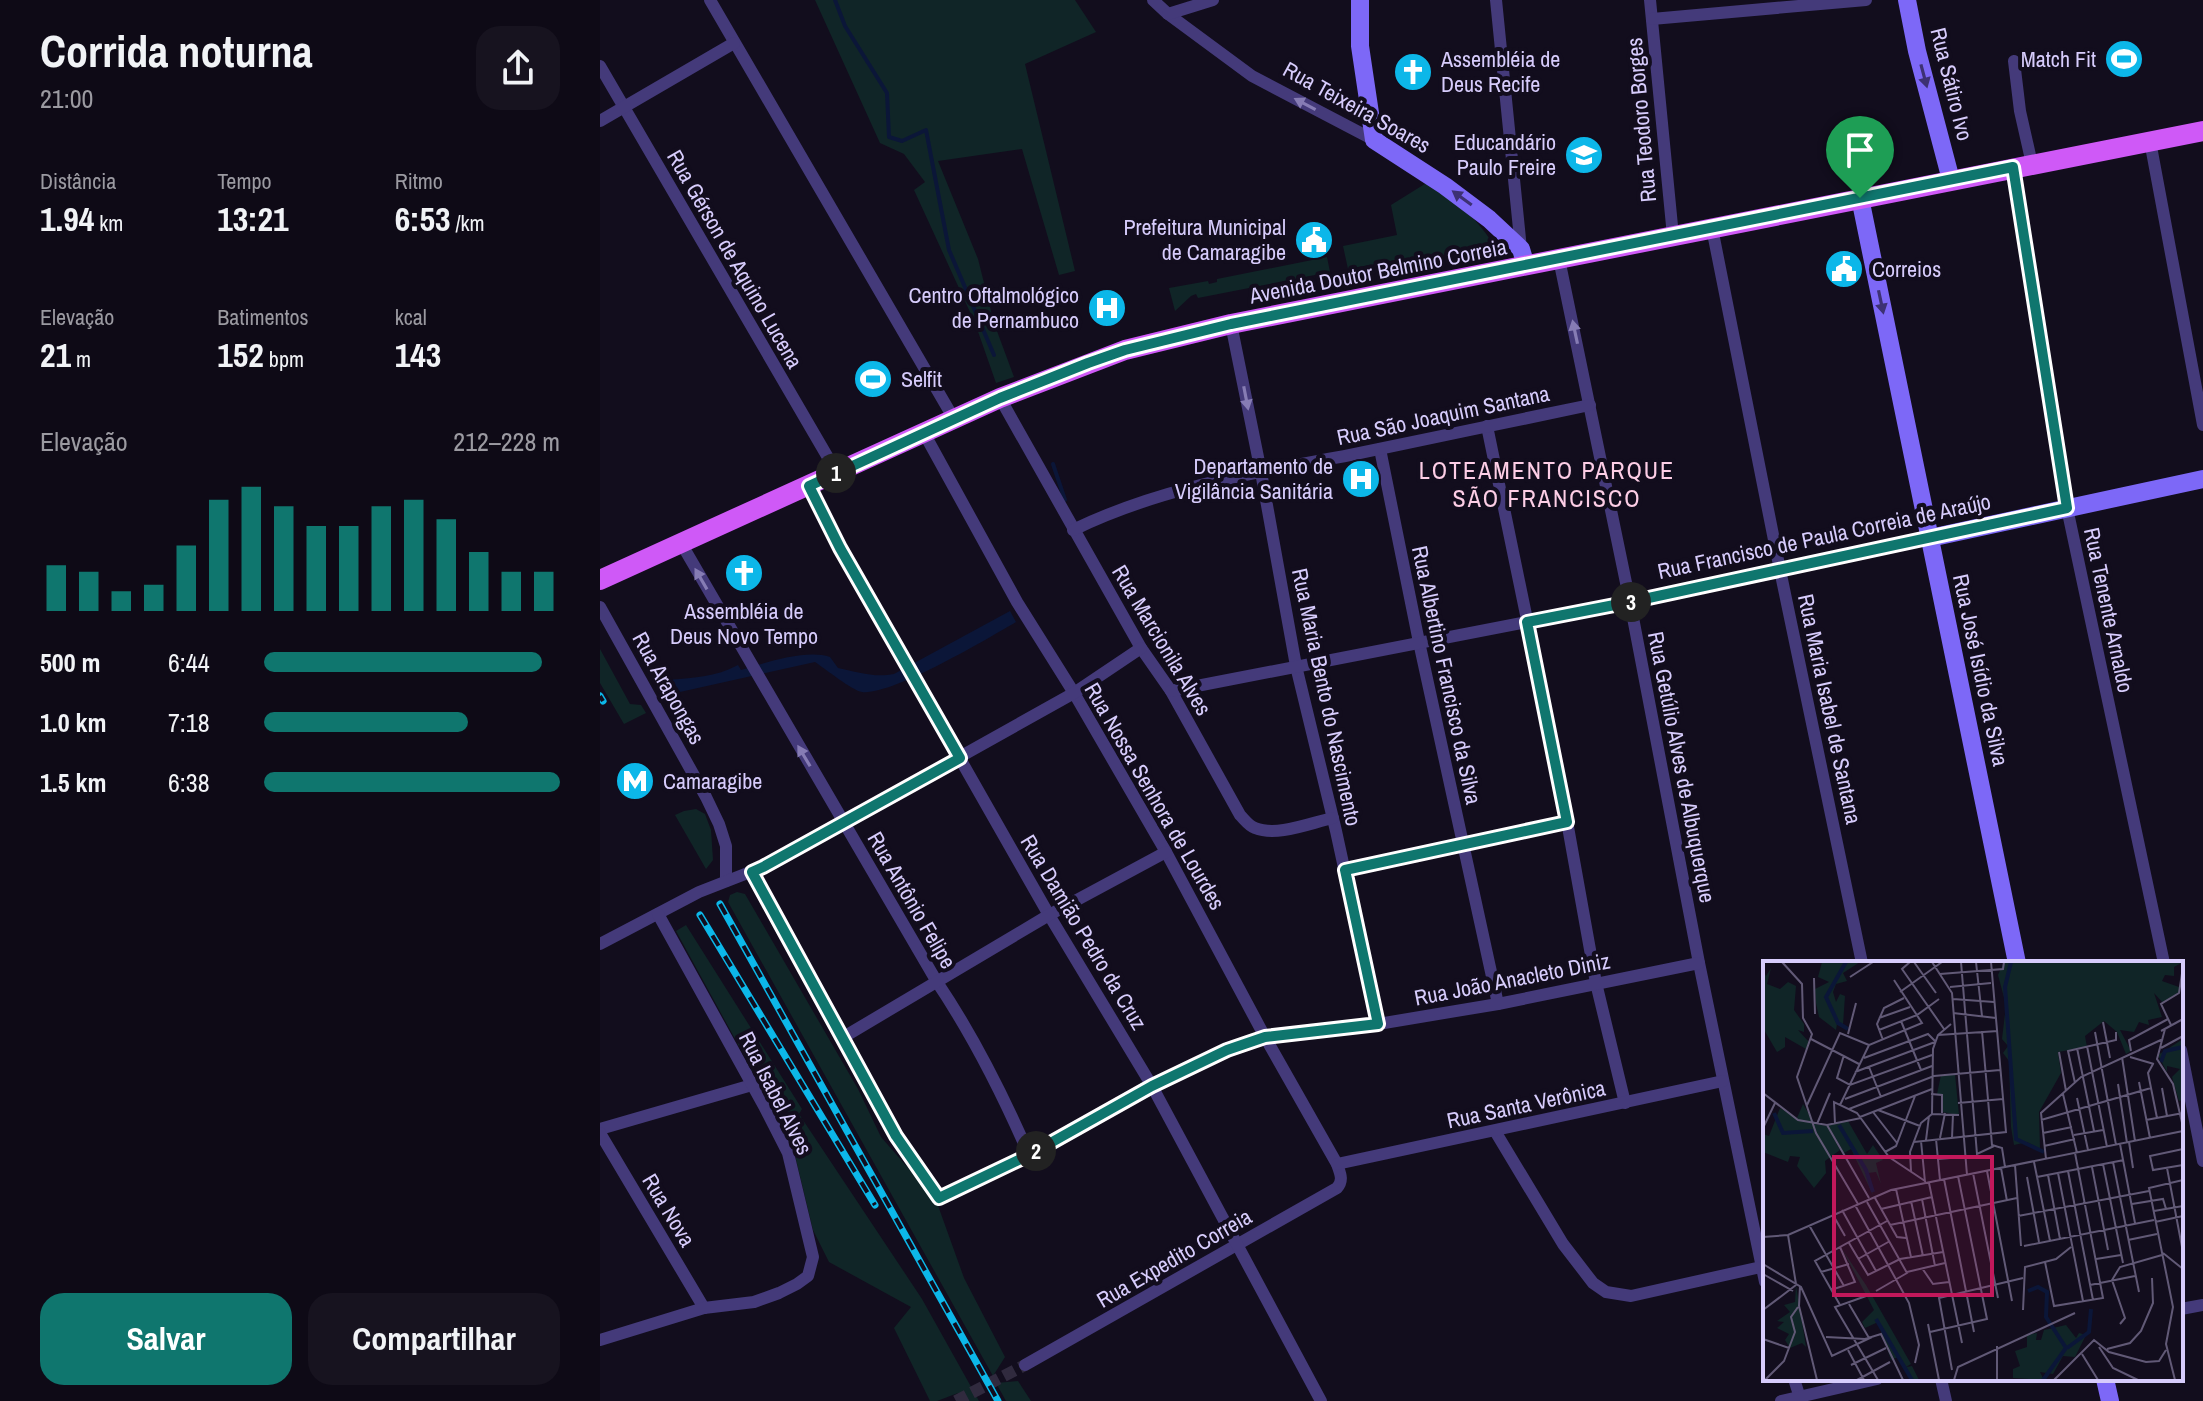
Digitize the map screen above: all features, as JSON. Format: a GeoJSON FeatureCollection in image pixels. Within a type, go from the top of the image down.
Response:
{"type":"FeatureCollection","features":[{"type":"Feature","properties":{"kind":"main road","name":"Avenida Doutor Belmino Correia"},"geometry":{"type":"LineString","coordinates":[[600,580],[1000,398],[1125,350],[1523,257],[1559,259],[2203,131]]}},
{"type":"Feature","properties":{"kind":"street"},"geometry":{"type":"LineString","coordinates":[[710,0],[954,419]]}},
{"type":"Feature","properties":{"kind":"street","name":"Rua Teixeira Soares"},"geometry":{"type":"LineString","coordinates":[[1153,0],[1252,76],[1374,140],[1475,207],[1523,257]]}},
{"type":"Feature","properties":{"kind":"street"},"geometry":{"type":"LineString","coordinates":[[1168,14],[1213,0]]}},
{"type":"Feature","properties":{"kind":"street"},"geometry":{"type":"LineString","coordinates":[[1360,0],[1360,46],[1374,140]]}},
{"type":"Feature","properties":{"kind":"street"},"geometry":{"type":"LineString","coordinates":[[1496,0],[1523,257]]}},
{"type":"Feature","properties":{"kind":"street","name":"Rua Teodoro Borges"},"geometry":{"type":"LineString","coordinates":[[1650,0],[1673,236]]}},
{"type":"Feature","properties":{"kind":"street"},"geometry":{"type":"LineString","coordinates":[[1652,19],[1866,0]]}},
{"type":"Feature","properties":{"kind":"street","name":"Rua Sátiro Ivo"},"geometry":{"type":"LineString","coordinates":[[1907,0],[1951,180]]}},
{"type":"Feature","properties":{"kind":"street"},"geometry":{"type":"LineString","coordinates":[[600,121],[734,43]]}},
{"type":"Feature","properties":{"kind":"street","name":"Rua Tenente Arnaldo"},"geometry":{"type":"LineString","coordinates":[[2014,61],[2022,166],[2067,508],[2164,961]]}},
{"type":"Feature","properties":{"kind":"street","name":"Rua Gérson de Aquino Lucena"},"geometry":{"type":"LineString","coordinates":[[600,66],[837,473]]}},
{"type":"Feature","properties":{"kind":"street"},"geometry":{"type":"LineString","coordinates":[[2150,141],[2203,425]]}},
{"type":"Feature","properties":{"kind":"street","name":"Rua José Isídio da Silva"},"geometry":{"type":"LineString","coordinates":[[1860,198],[2017,961]]}},
{"type":"Feature","properties":{"kind":"street","name":"Rua Maria Isabel de Santana"},"geometry":{"type":"LineString","coordinates":[[1712,228],[1862,961]]}},
{"type":"Feature","properties":{"kind":"street","name":"Rua Getúlio Alves de Albuquerque"},"geometry":{"type":"LineString","coordinates":[[1559,259],[1763,1274]]}},
{"type":"Feature","properties":{"kind":"street","name":"Rua Maria Bento do Nascimento"},"geometry":{"type":"LineString","coordinates":[[1231,324],[1296,666],[1378,1024]]}},
{"type":"Feature","properties":{"kind":"street","name":"Rua Marcionila Alves"},"geometry":{"type":"LineString","coordinates":[[1000,398],[1073,530],[1141,648],[1171,691],[1240,815],[1251,827],[1266,831],[1333,818]]}},
{"type":"Feature","properties":{"kind":"street","name":"Rua São Joaquim Santana"},"geometry":{"type":"LineString","coordinates":[[1073,530],[1136,502],[1261,472],[1590,405]]}},
{"type":"Feature","properties":{"kind":"street"},"geometry":{"type":"LineString","coordinates":[[1487,426],[1567,822],[1596,983],[1625,1103]]}},
{"type":"Feature","properties":{"kind":"street","name":"Rua Nossa Senhora de Lourdes"},"geometry":{"type":"LineString","coordinates":[[924,433],[1026,618],[1074,693],[1166,852],[1337,1164],[1341,1184]]}},
{"type":"Feature","properties":{"kind":"street","name":"Rua Albertino Francisco da Silva"},"geometry":{"type":"LineString","coordinates":[[1380,449],[1498,1004]]}},
{"type":"Feature","properties":{"kind":"street","name":"Rua Francisco de Paula Correia de Araújo"},"geometry":{"type":"LineString","coordinates":[[1171,691],[1630,602],[2203,479]]}},
{"type":"Feature","properties":{"kind":"street","name":"Rua Damião Pedro da Cruz"},"geometry":{"type":"LineString","coordinates":[[809,486],[840,548],[1049,915],[1152,1086],[1321,1401]]}},
{"type":"Feature","properties":{"kind":"street","name":"Rua Antônio Felipe"},"geometry":{"type":"LineString","coordinates":[[681,543],[979,1050],[1029,1155]]}},
{"type":"Feature","properties":{"kind":"street","name":"Rua Arapongas"},"geometry":{"type":"LineString","coordinates":[[600,607],[719,824],[726,846],[726,881]]}},
{"type":"Feature","properties":{"kind":"street"},"geometry":{"type":"LineString","coordinates":[[600,944],[726,881],[752,872],[844,823],[1074,693],[1141,648]]}},
{"type":"Feature","properties":{"kind":"street"},"geometry":{"type":"LineString","coordinates":[[1345,870],[1567,822]]}},
{"type":"Feature","properties":{"kind":"street"},"geometry":{"type":"LineString","coordinates":[[752,872],[842,1038],[1049,915],[1166,852]]}},
{"type":"Feature","properties":{"kind":"street","name":"Rua Isabel Alves"},"geometry":{"type":"LineString","coordinates":[[600,1340],[704,1308],[754,1302],[797,1284],[808,1276],[811,1267],[811,1246],[788,1153],[658,914]]}},
{"type":"Feature","properties":{"kind":"street","name":"Rua João Anacleto Diniz"},"geometry":{"type":"LineString","coordinates":[[842,1038],[896,1136],[939,1198],[1029,1155],[1152,1086],[1227,1050],[1265,1037],[1378,1024],[1498,1004],[1699,963]]}},
{"type":"Feature","properties":{"kind":"street"},"geometry":{"type":"LineString","coordinates":[[2183,1060],[2203,1161]]}},
{"type":"Feature","properties":{"kind":"street","name":"Rua Santa Verônica"},"geometry":{"type":"LineString","coordinates":[[1337,1164],[1723,1081]]}},
{"type":"Feature","properties":{"kind":"street"},"geometry":{"type":"LineString","coordinates":[[600,1131],[752,1085]]}},
{"type":"Feature","properties":{"kind":"street","name":"Rua Nova"},"geometry":{"type":"LineString","coordinates":[[600,1131],[704,1308]]}},
{"type":"Feature","properties":{"kind":"street"},"geometry":{"type":"LineString","coordinates":[[1495,1131],[1563,1244],[1593,1283],[1606,1292],[1631,1296],[1761,1267]]}},
{"type":"Feature","properties":{"kind":"street","name":"Rua Expedito Correia"},"geometry":{"type":"LineString","coordinates":[[1025,1365],[1341,1184]]}},
{"type":"Feature","properties":{"kind":"street"},"geometry":{"type":"LineString","coordinates":[[2183,1309],[2203,1305]]}},
{"type":"Feature","properties":{"kind":"street"},"geometry":{"type":"LineString","coordinates":[[1781,1401],[1869,1381]]}},
{"type":"Feature","properties":{"kind":"street"},"geometry":{"type":"LineString","coordinates":[[1941,1381],[1946,1401]]}},
{"type":"Feature","properties":{"kind":"street"},"geometry":{"type":"LineString","coordinates":[[2105,1381],[2110,1401]]}},
{"type":"Feature","properties":{"kind":"green space"},"geometry":{"type":"Polygon","coordinates":[[[815,0],[1075,0],[1096,32],[1025,64],[1075,271],[1059,275],[1022,149],[938,161],[978,259],[994,323],[1014,377],[996,383],[975,323],[914,190],[925,182],[904,154],[880,143],[815,0]]]}},
{"type":"Feature","properties":{"kind":"green space"},"geometry":{"type":"Polygon","coordinates":[[[1428,182],[1474,220],[1489,238],[1494,251],[1406,273],[1402,259],[1348,269],[1343,246],[1397,235],[1391,205],[1428,182]]]}},
{"type":"Feature","properties":{"kind":"green space"},"geometry":{"type":"Polygon","coordinates":[[[1327,257],[1330,272],[1198,298],[1196,294],[1175,311],[1169,288],[1208,281],[1209,284],[1217,282],[1217,279],[1327,257]]]}},
{"type":"Feature","properties":{"kind":"green space"},"geometry":{"type":"Polygon","coordinates":[[[600,649],[630,704],[641,705],[646,713],[624,724],[600,683],[600,649]]]}},
{"type":"Feature","properties":{"kind":"green space"},"geometry":{"type":"Polygon","coordinates":[[[696,809],[705,814],[711,830],[713,860],[706,869],[675,815],[696,809]]]}},
{"type":"Feature","properties":{"kind":"green space"},"geometry":{"type":"Polygon","coordinates":[[[737,892],[745,894],[858,1089],[881,1137],[936,1200],[964,1278],[1005,1357],[993,1376],[728,902],[730,895],[737,892]]]}},
{"type":"Feature","properties":{"kind":"green space"},"geometry":{"type":"Polygon","coordinates":[[[686,925],[802,1109],[799,1114],[922,1299],[979,1401],[963,1401],[958,1393],[930,1401],[894,1328],[911,1307],[829,1262],[813,1230],[792,1143],[676,931],[686,925]]]}},
{"type":"Feature","properties":{"kind":"green space"},"geometry":{"type":"Polygon","coordinates":[[[1018,1381],[1031,1401],[1006,1401],[996,1383],[1018,1381]]]}},
{"type":"Feature","properties":{"kind":"water"},"geometry":{"type":"Polygon","coordinates":[[[1010,611],[1016,622],[939,665],[876,691],[858,691],[815,662],[671,694],[667,680],[695,678],[738,665],[741,670],[809,655],[830,657],[838,668],[873,675],[894,674],[1010,611]]]}},
{"type":"Feature","properties":{"kind":"waterway"},"geometry":{"type":"LineString","coordinates":[[835,0],[845,26],[887,93],[889,137],[902,141],[926,130],[949,250],[994,355]]}},
{"type":"Feature","properties":{"kind":"waterway"},"geometry":{"type":"LineString","coordinates":[[1053,464],[1065,500]]}},
{"type":"Feature","properties":{"kind":"tunnel"},"geometry":{"type":"LineString","coordinates":[[956,1401],[1025,1365]]}},
{"type":"Feature","properties":{"kind":"railway"},"geometry":{"type":"LineString","coordinates":[[600,696],[603,701]]}},
{"type":"Feature","properties":{"kind":"railway"},"geometry":{"type":"LineString","coordinates":[[720,904],[998,1401]]}},
{"type":"Feature","properties":{"kind":"railway"},"geometry":{"type":"LineString","coordinates":[[700,915],[875,1205]]}},
{"type":"Feature","properties":{"kind":"place","name":"Match Fit"},"geometry":{"type":"Point","coordinates":[2124,59]}},
{"type":"Feature","properties":{"kind":"place","name":"Assembléia de Deus Recife"},"geometry":{"type":"Point","coordinates":[1413,72]}},
{"type":"Feature","properties":{"kind":"place","name":"Educandário Paulo Freire"},"geometry":{"type":"Point","coordinates":[1584,155]}},
{"type":"Feature","properties":{"kind":"place","name":"Prefeitura Municipal de Camaragibe"},"geometry":{"type":"Point","coordinates":[1314,240]}},
{"type":"Feature","properties":{"kind":"place","name":"Correios"},"geometry":{"type":"Point","coordinates":[1844,269]}},
{"type":"Feature","properties":{"kind":"place","name":"Centro Oftalmológico de Pernambuco"},"geometry":{"type":"Point","coordinates":[1107,308]}},
{"type":"Feature","properties":{"kind":"place","name":"Selfit"},"geometry":{"type":"Point","coordinates":[873,379]}},
{"type":"Feature","properties":{"kind":"place","name":"Departamento de Vigilância Sanitária"},"geometry":{"type":"Point","coordinates":[1361,479]}},
{"type":"Feature","properties":{"kind":"place","name":"Assembléia de Deus Novo Tempo"},"geometry":{"type":"Point","coordinates":[744,573]}},
{"type":"Feature","properties":{"kind":"place","name":"Camaragibe"},"geometry":{"type":"Point","coordinates":[635,781]}},
{"type":"Feature","properties":{"kind":"district","name":"LOTEAMENTO PARQUE SÃO FRANCISCO"},"geometry":{"type":"Point","coordinates":[1547,484]}},
{"type":"Feature","properties":{"kind":"route"},"geometry":{"type":"LineString","coordinates":[[2013,167],[2067,508],[1527,622],[1567,822],[1345,870],[1378,1024],[1265,1037],[1227,1050],[1152,1086],[1029,1155],[939,1198],[896,1136],[752,872],[960,758],[840,548],[809,486],[1000,398],[1125,350],[1231,324],[1860,198],[2013,167]]}}]}
